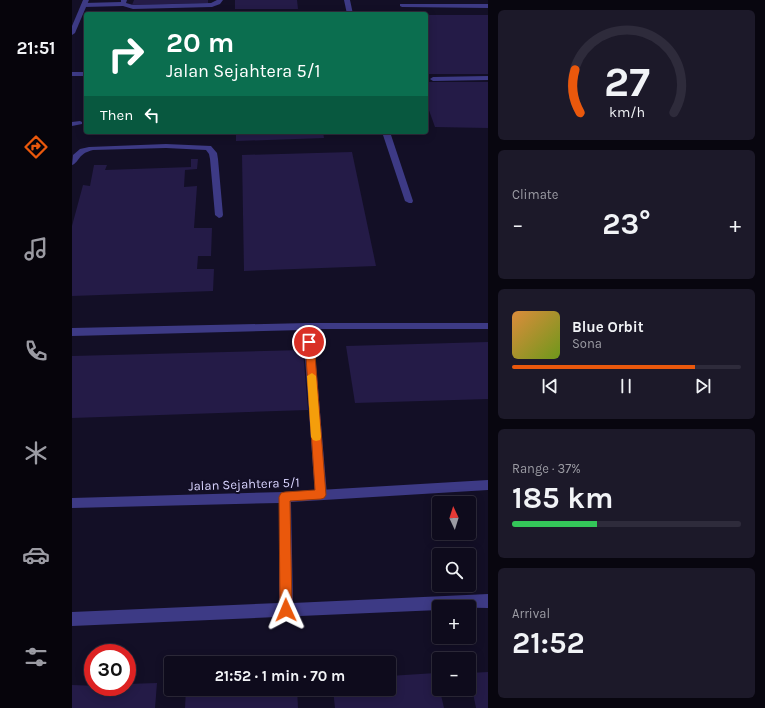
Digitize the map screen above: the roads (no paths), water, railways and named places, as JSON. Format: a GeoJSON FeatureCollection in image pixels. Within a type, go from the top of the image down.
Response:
{"type":"FeatureCollection","features":[{"type":"Feature","properties":{"kind":"street"},"geometry":{"type":"LineString","coordinates":[[72,33],[85,3],[124,2],[133,7],[212,5],[218,3],[220,0]]}},
{"type":"Feature","properties":{"kind":"street"},"geometry":{"type":"LineString","coordinates":[[347,0],[350,12]]}},
{"type":"Feature","properties":{"kind":"street"},"geometry":{"type":"LineString","coordinates":[[402,5],[488,6]]}},
{"type":"Feature","properties":{"kind":"street"},"geometry":{"type":"LineString","coordinates":[[72,74],[84,74]]}},
{"type":"Feature","properties":{"kind":"street"},"geometry":{"type":"LineString","coordinates":[[433,79],[488,78]]}},
{"type":"Feature","properties":{"kind":"street"},"geometry":{"type":"LineString","coordinates":[[72,124],[80,123]]}},
{"type":"Feature","properties":{"kind":"street"},"geometry":{"type":"LineString","coordinates":[[387,134],[409,201]]}},
{"type":"Feature","properties":{"kind":"street"},"geometry":{"type":"LineString","coordinates":[[72,163],[77,154],[86,149],[93,148],[166,146],[208,148],[213,153],[214,158],[219,215]]}},
{"type":"Feature","properties":{"kind":"street"},"geometry":{"type":"LineString","coordinates":[[308,326],[321,495]]}},
{"type":"Feature","properties":{"kind":"street"},"geometry":{"type":"LineString","coordinates":[[72,332],[308,326],[488,326]]}},
{"type":"Feature","properties":{"kind":"street","name":"Jalan Sejahtera 5/1"},"geometry":{"type":"LineString","coordinates":[[72,503],[285,497],[488,485]]}},
{"type":"Feature","properties":{"kind":"street"},"geometry":{"type":"LineString","coordinates":[[285,497],[286,610]]}},
{"type":"Feature","properties":{"kind":"street"},"geometry":{"type":"LineString","coordinates":[[72,619],[488,601]]}}]}
